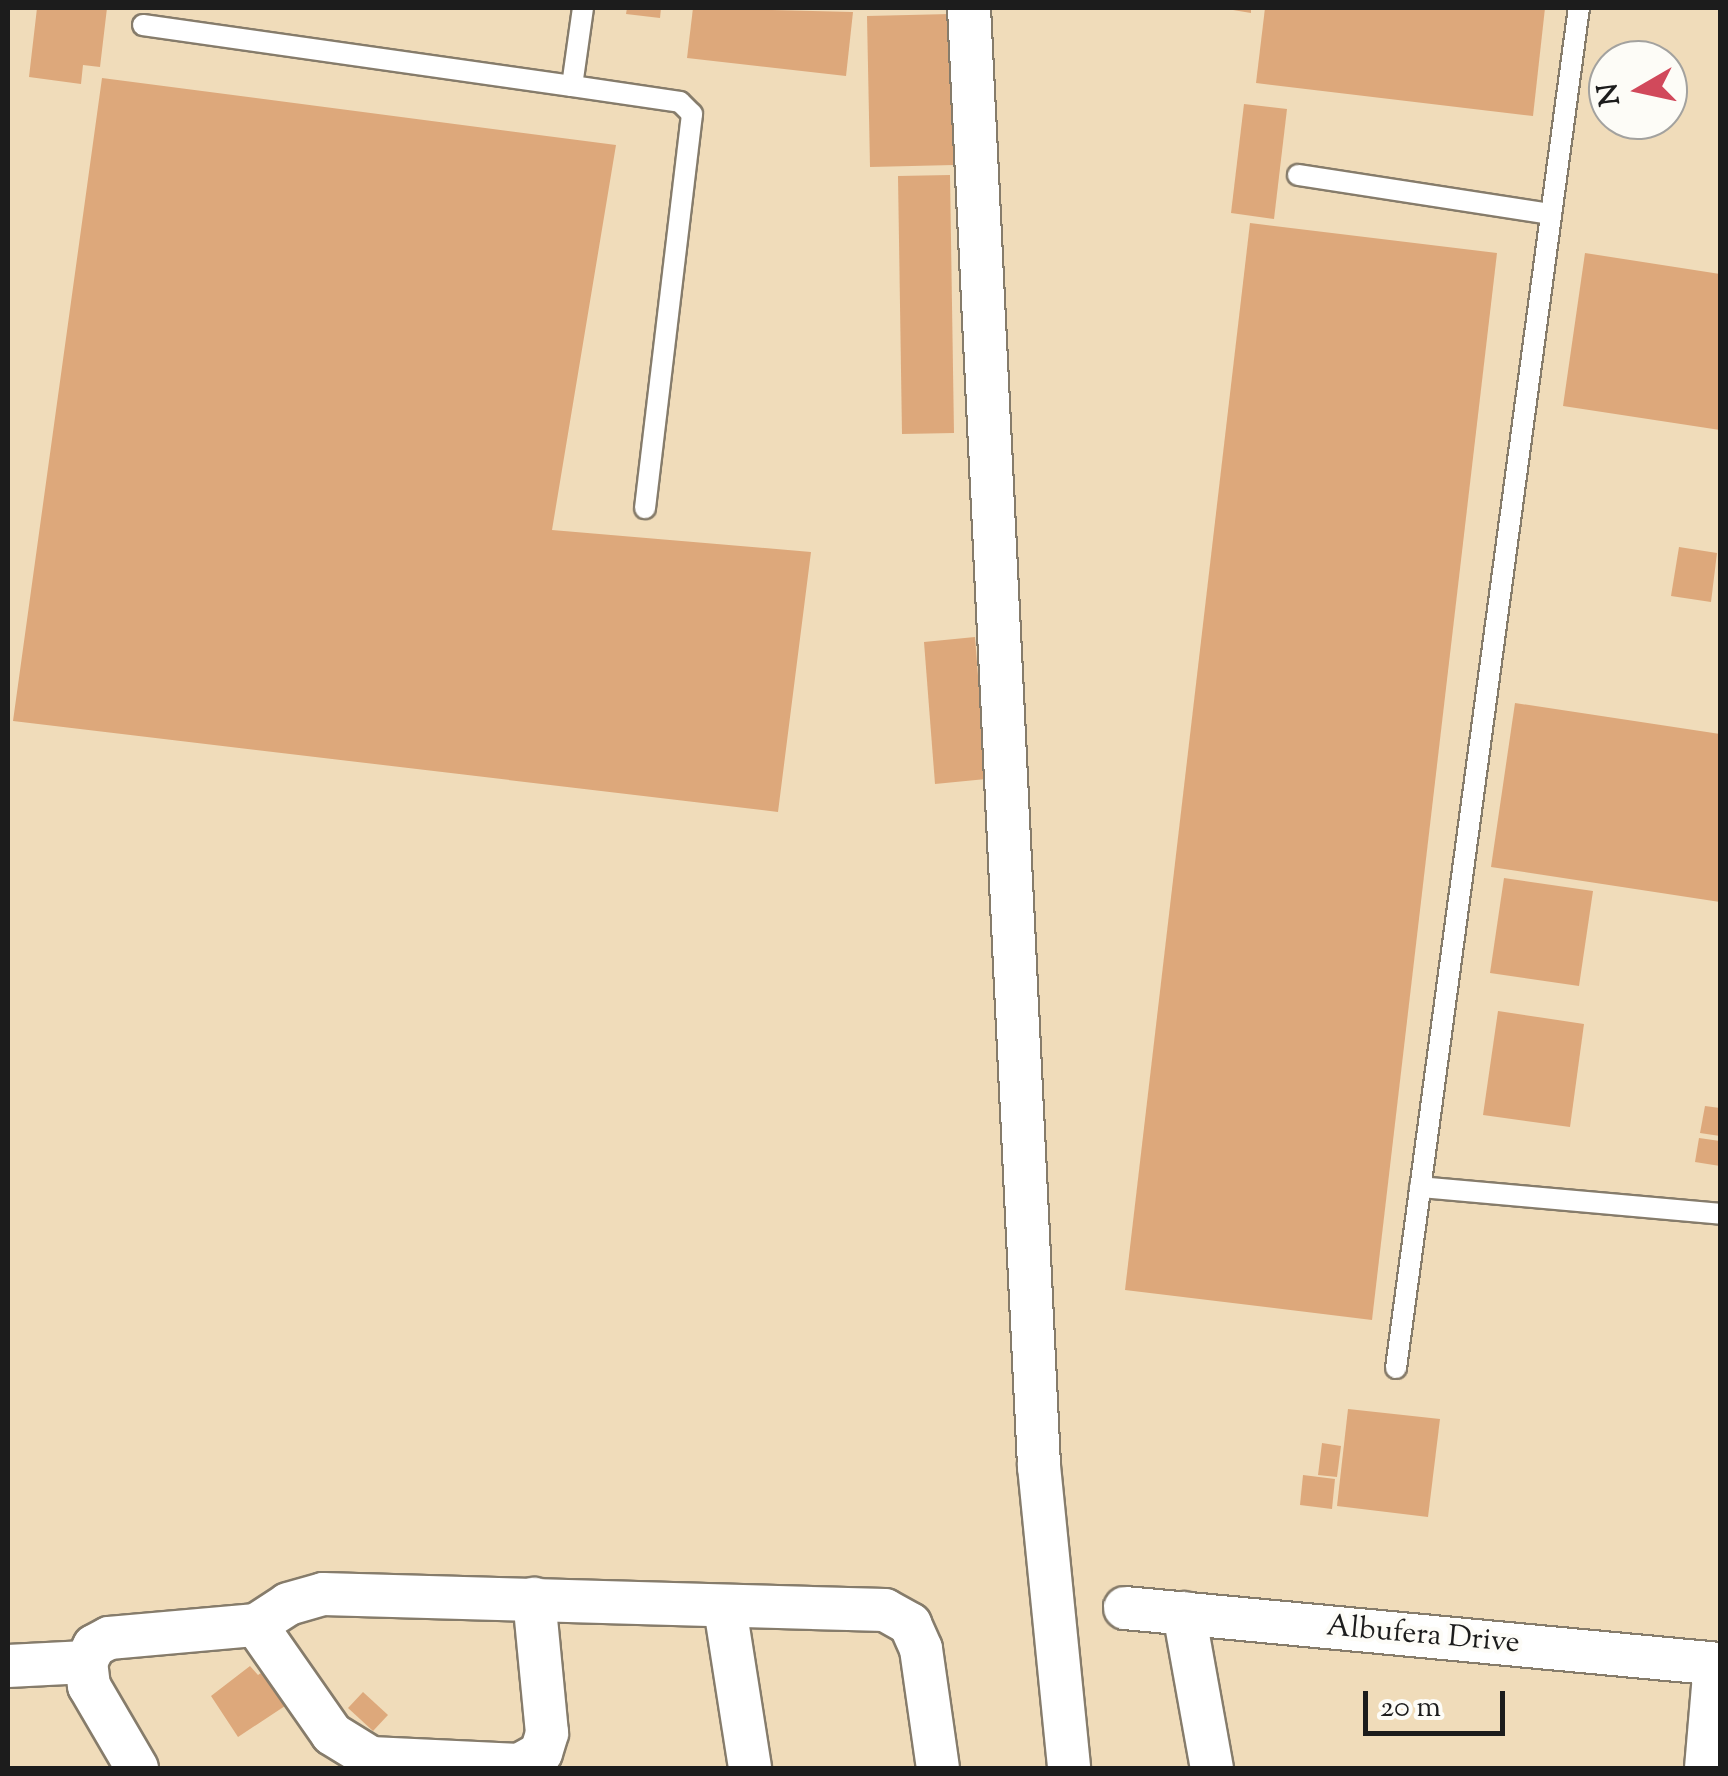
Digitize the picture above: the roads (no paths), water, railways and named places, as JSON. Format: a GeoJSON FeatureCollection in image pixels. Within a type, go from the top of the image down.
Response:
{"type":"FeatureCollection","features":[{"type":"Feature","properties":{"kind":"street"},"geometry":{"type":"LineString","coordinates":[[970,8],[1037,1428],[1069,1768]]}},
{"type":"Feature","properties":{"kind":"street"},"geometry":{"type":"LineString","coordinates":[[8,1666],[86,1662],[109,1638],[256,1625],[288,1604],[323,1594],[885,1610],[910,1624],[921,1649],[938,1768]]}},
{"type":"Feature","properties":{"kind":"street"},"geometry":{"type":"LineString","coordinates":[[256,1625],[332,1734],[370,1758],[519,1765],[541,1754],[547,1733],[534,1599]]}},
{"type":"Feature","properties":{"kind":"street"},"geometry":{"type":"LineString","coordinates":[[725,1608],[750,1768]]}},
{"type":"Feature","properties":{"kind":"street","name":"Albufera Drive"},"geometry":{"type":"LineString","coordinates":[[1125,1608],[1718,1664]]}},
{"type":"Feature","properties":{"kind":"street"},"geometry":{"type":"LineString","coordinates":[[1184,1614],[1212,1768]]}},
{"type":"Feature","properties":{"kind":"street"},"geometry":{"type":"LineString","coordinates":[[86,1662],[88,1686],[137,1768]]}},
{"type":"Feature","properties":{"kind":"street"},"geometry":{"type":"LineString","coordinates":[[1706,1768],[1718,1664]]}},
{"type":"Feature","properties":{"kind":"lane"},"geometry":{"type":"LineString","coordinates":[[572,86],[584,8]]}},
{"type":"Feature","properties":{"kind":"lane"},"geometry":{"type":"LineString","coordinates":[[1396,1368],[1578,8]]}},
{"type":"Feature","properties":{"kind":"lane"},"geometry":{"type":"LineString","coordinates":[[143,25],[680,102],[692,114],[645,508]]}},
{"type":"Feature","properties":{"kind":"lane"},"geometry":{"type":"LineString","coordinates":[[1298,175],[1551,214]]}},
{"type":"Feature","properties":{"kind":"lane"},"geometry":{"type":"LineString","coordinates":[[1420,1187],[1720,1214]]}}]}
